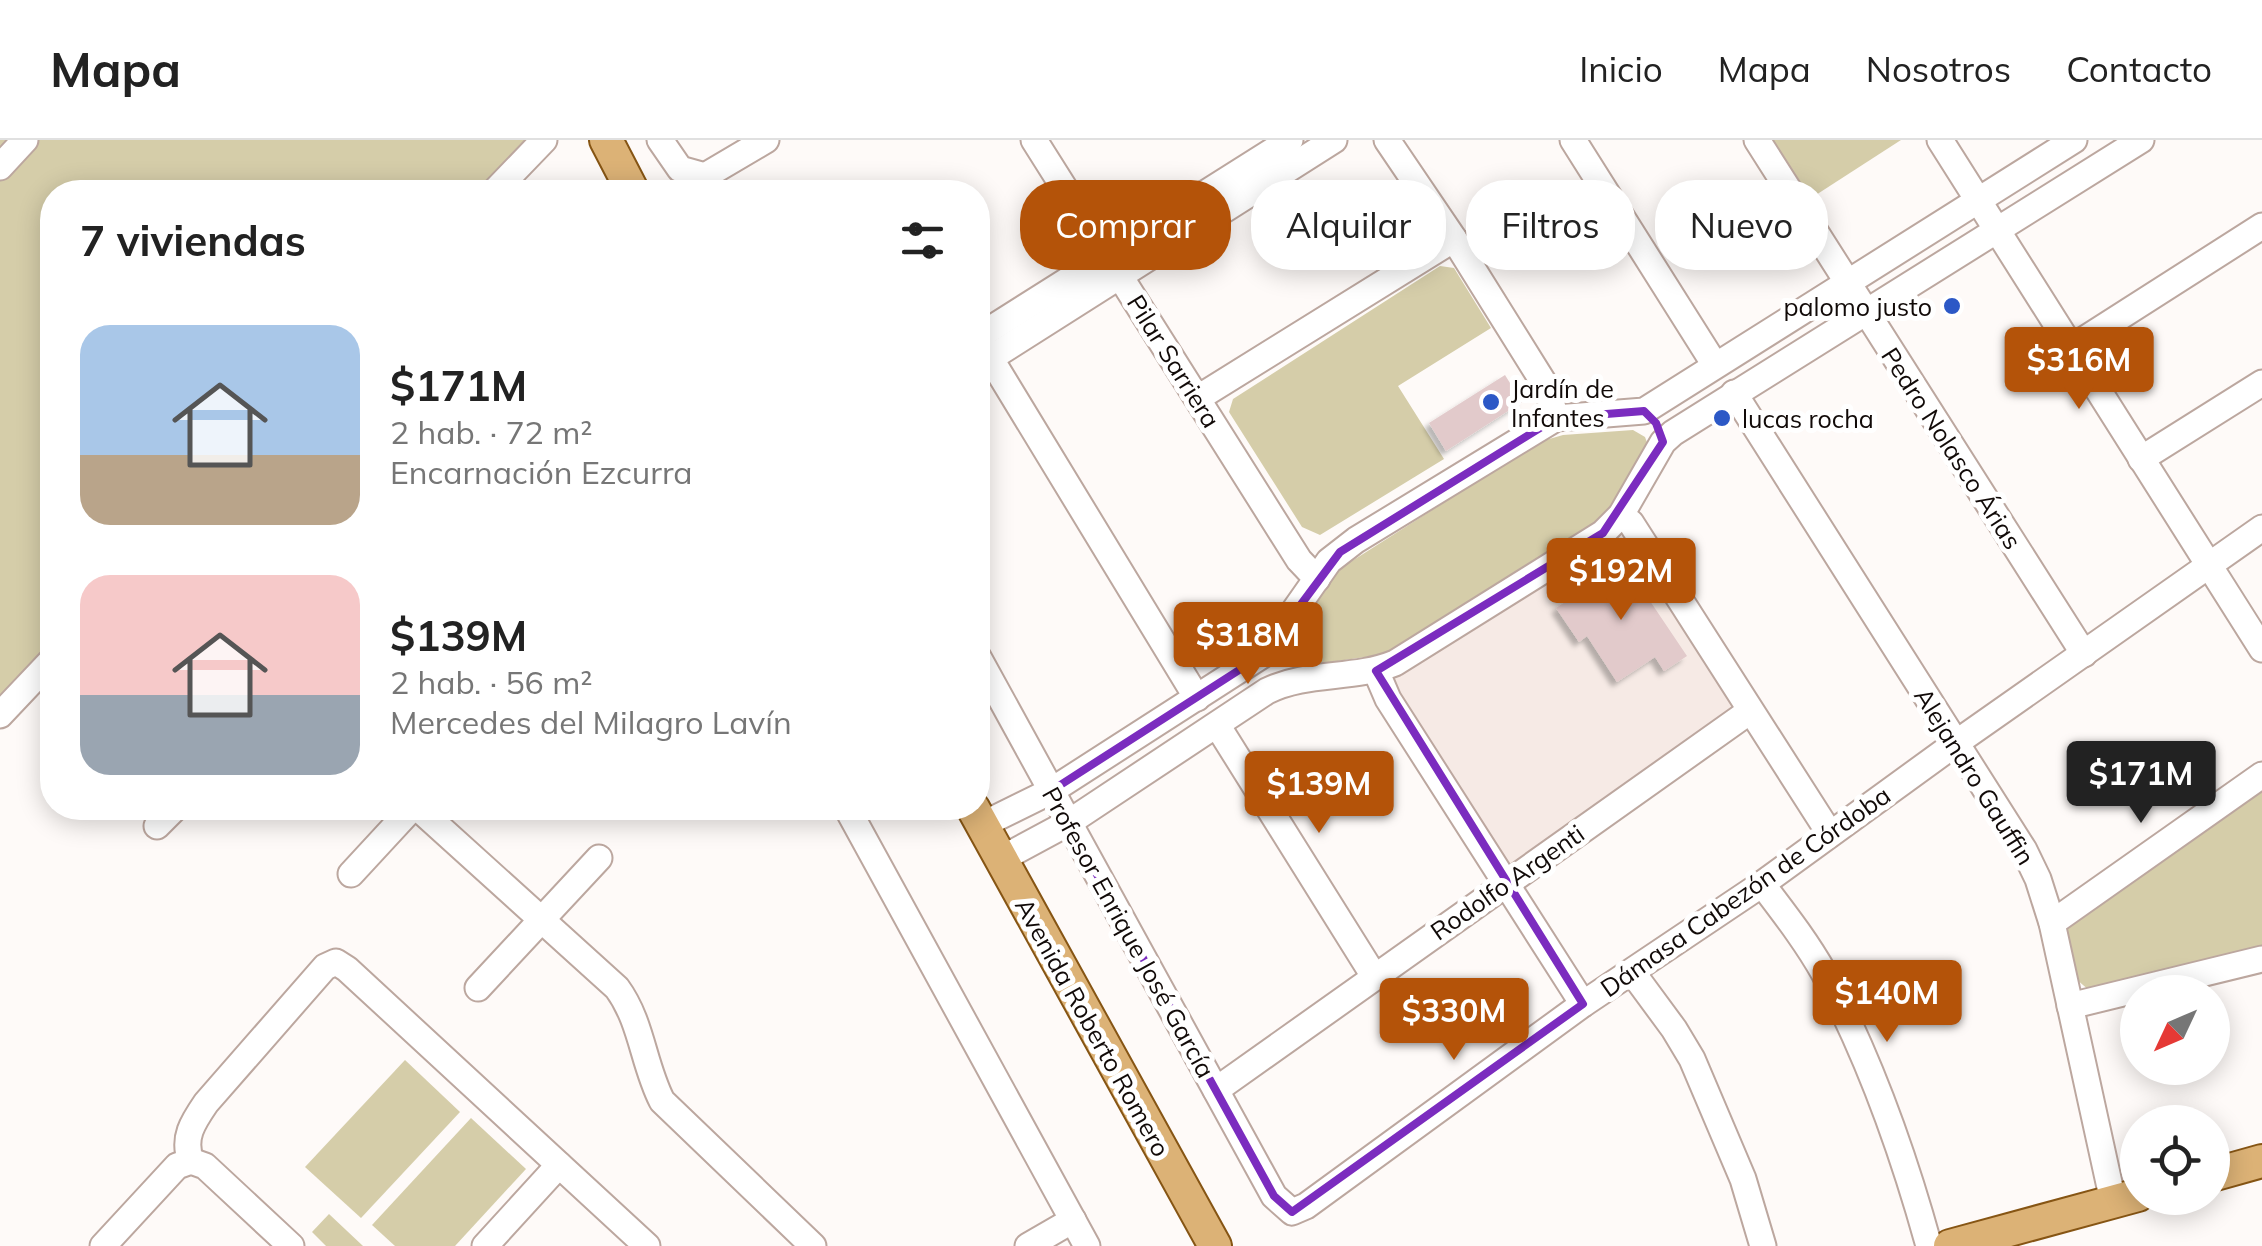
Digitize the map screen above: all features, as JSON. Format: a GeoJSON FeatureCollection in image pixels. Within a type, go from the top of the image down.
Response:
{"type":"FeatureCollection","features":[{"type":"Feature","properties":{"kind":"main road"},"geometry":{"type":"LineString","coordinates":[[606,140],[628,180]]}},
{"type":"Feature","properties":{"kind":"main road","name":"Avenida Roberto Romero"},"geometry":{"type":"LineString","coordinates":[[979,820],[1215,1246]]}},
{"type":"Feature","properties":{"kind":"main road"},"geometry":{"type":"LineString","coordinates":[[2230,1170],[2262,1162]]}},
{"type":"Feature","properties":{"kind":"main road"},"geometry":{"type":"LineString","coordinates":[[1950,1246],[2120,1199]]}},
{"type":"Feature","properties":{"kind":"street"},"geometry":{"type":"LineString","coordinates":[[0,167],[26,140]]}},
{"type":"Feature","properties":{"kind":"street"},"geometry":{"type":"LineString","coordinates":[[506,180],[544,140]]}},
{"type":"Feature","properties":{"kind":"street"},"geometry":{"type":"LineString","coordinates":[[660,140],[680,169],[705,176],[766,140]]}},
{"type":"Feature","properties":{"kind":"street","name":"Pilar Sarriera"},"geometry":{"type":"LineString","coordinates":[[1034,140],[1059,180]]}},
{"type":"Feature","properties":{"kind":"street"},"geometry":{"type":"LineString","coordinates":[[1231,182],[1290,140]]}},
{"type":"Feature","properties":{"kind":"street"},"geometry":{"type":"LineString","coordinates":[[1231,198],[1334,140]]}},
{"type":"Feature","properties":{"kind":"street"},"geometry":{"type":"LineString","coordinates":[[1386,140],[1454,239],[1547,388],[1556,418]]}},
{"type":"Feature","properties":{"kind":"street"},"geometry":{"type":"LineString","coordinates":[[1572,140],[1715,365]]}},
{"type":"Feature","properties":{"kind":"street","name":"Pedro Nolasco Árias"},"geometry":{"type":"LineString","coordinates":[[1757,140],[2084,654]]}},
{"type":"Feature","properties":{"kind":"street"},"geometry":{"type":"LineString","coordinates":[[1940,140],[2262,649]]}},
{"type":"Feature","properties":{"kind":"street"},"geometry":{"type":"LineString","coordinates":[[990,812],[1051,791],[1264,654],[1328,561],[1356,540],[1556,418],[1644,411],[2074,140]]}},
{"type":"Feature","properties":{"kind":"street"},"geometry":{"type":"LineString","coordinates":[[1000,859],[1068,824],[1285,682],[1376,671],[1395,663],[1588,544],[1621,515],[1663,442],[1734,393],[2142,140]]}},
{"type":"Feature","properties":{"kind":"street"},"geometry":{"type":"LineString","coordinates":[[2071,348],[2262,226]]}},
{"type":"Feature","properties":{"kind":"street"},"geometry":{"type":"LineString","coordinates":[[1198,398],[1454,239]]}},
{"type":"Feature","properties":{"kind":"street"},"geometry":{"type":"LineString","coordinates":[[990,344],[1105,270]]}},
{"type":"Feature","properties":{"kind":"street","name":"Pilar Sarriera"},"geometry":{"type":"LineString","coordinates":[[1116,270],[1299,560],[1317,579]]}},
{"type":"Feature","properties":{"kind":"street"},"geometry":{"type":"LineString","coordinates":[[990,366],[1197,698]]}},
{"type":"Feature","properties":{"kind":"street"},"geometry":{"type":"LineString","coordinates":[[2141,459],[2262,383]]}},
{"type":"Feature","properties":{"kind":"street","name":"Alejandro Gauffin"},"geometry":{"type":"LineString","coordinates":[[1734,393],[2024,850],[2052,923],[2070,1006],[2120,1181]]}},
{"type":"Feature","properties":{"kind":"street"},"geometry":{"type":"LineString","coordinates":[[1644,411],[1656,423],[1663,442]]}},
{"type":"Feature","properties":{"kind":"street"},"geometry":{"type":"LineString","coordinates":[[1621,515],[1631,523],[1830,834]]}},
{"type":"Feature","properties":{"kind":"street","name":"Dámasa Cabezón de Córdoba"},"geometry":{"type":"LineString","coordinates":[[1282,1206],[1292,1212],[1306,1206],[1583,1004],[1762,884],[2262,528]]}},
{"type":"Feature","properties":{"kind":"street"},"geometry":{"type":"LineString","coordinates":[[1264,654],[1272,674],[1285,682]]}},
{"type":"Feature","properties":{"kind":"street"},"geometry":{"type":"LineString","coordinates":[[1376,671],[1388,699],[1583,1004]]}},
{"type":"Feature","properties":{"kind":"street"},"geometry":{"type":"LineString","coordinates":[[0,716],[40,673]]}},
{"type":"Feature","properties":{"kind":"street","name":"Profesor Enrique José García"},"geometry":{"type":"LineString","coordinates":[[990,679],[1282,1206]]}},
{"type":"Feature","properties":{"kind":"street","name":"Rodolfo Argenti"},"geometry":{"type":"LineString","coordinates":[[1216,1090],[1750,711]]}},
{"type":"Feature","properties":{"kind":"street"},"geometry":{"type":"LineString","coordinates":[[1217,725],[1374,976]]}},
{"type":"Feature","properties":{"kind":"street"},"geometry":{"type":"LineString","coordinates":[[2052,923],[2262,775]]}},
{"type":"Feature","properties":{"kind":"street"},"geometry":{"type":"LineString","coordinates":[[351,874],[403,820]]}},
{"type":"Feature","properties":{"kind":"street"},"geometry":{"type":"LineString","coordinates":[[429,820],[617,988],[631,1007],[651,1079],[662,1101],[813,1246]]}},
{"type":"Feature","properties":{"kind":"street"},"geometry":{"type":"LineString","coordinates":[[853,820],[1087,1246]]}},
{"type":"Feature","properties":{"kind":"street"},"geometry":{"type":"LineString","coordinates":[[478,988],[599,858]]}},
{"type":"Feature","properties":{"kind":"street"},"geometry":{"type":"LineString","coordinates":[[1762,884],[1805,942],[1838,1002],[1904,1154],[1929,1246]]}},
{"type":"Feature","properties":{"kind":"street"},"geometry":{"type":"LineString","coordinates":[[2070,1006],[2262,958]]}},
{"type":"Feature","properties":{"kind":"street"},"geometry":{"type":"LineString","coordinates":[[190,1161],[185,1146],[192,1124],[206,1103],[325,967],[336,962],[647,1246]]}},
{"type":"Feature","properties":{"kind":"street"},"geometry":{"type":"LineString","coordinates":[[1632,972],[1692,1059],[1743,1180],[1762,1246]]}},
{"type":"Feature","properties":{"kind":"street"},"geometry":{"type":"LineString","coordinates":[[103,1246],[177,1166],[190,1161],[204,1166],[291,1246]]}},
{"type":"Feature","properties":{"kind":"street"},"geometry":{"type":"LineString","coordinates":[[485,1246],[559,1165]]}},
{"type":"Feature","properties":{"kind":"street"},"geometry":{"type":"LineString","coordinates":[[1028,1246],[1073,1220]]}},
{"type":"Feature","properties":{"kind":"highlighted area"},"geometry":{"type":"Polygon","coordinates":[[[1644,411],[1656,423],[1663,442],[1603,533],[1376,671],[1583,1004],[1292,1212],[1274,1196],[1051,791],[1264,654],[1340,552],[1538,427],[1556,418],[1644,411]]]}},
{"type":"Feature","properties":{"kind":"shaded area"},"geometry":{"type":"Polygon","coordinates":[[[0,140],[532,140],[494,180],[40,180],[40,668],[0,711],[0,140]]]}},
{"type":"Feature","properties":{"kind":"shaded area"},"geometry":{"type":"Polygon","coordinates":[[[1766,140],[1901,140],[1828,187],[1828,180],[1791,180],[1766,140]]]}},
{"type":"Feature","properties":{"kind":"shaded area"},"geometry":{"type":"Polygon","coordinates":[[[1454,268],[1491,328],[1398,386],[1444,459],[1320,535],[1302,527],[1229,412],[1233,399],[1434,270],[1454,268]]]}},
{"type":"Feature","properties":{"kind":"shaded area"},"geometry":{"type":"Polygon","coordinates":[[[1633,430],[1645,437],[1645,452],[1602,518],[1587,529],[1396,649],[1310,665],[1295,652],[1294,632],[1341,568],[1539,442],[1563,435],[1633,430]]]}},
{"type":"Feature","properties":{"kind":"shaded area"},"geometry":{"type":"Polygon","coordinates":[[[1621,515],[1750,711],[1506,880],[1377,671],[1621,515]]]}},
{"type":"Feature","properties":{"kind":"shaded area"},"geometry":{"type":"Polygon","coordinates":[[[2262,785],[2262,949],[2156,975],[2120,975],[2120,984],[2090,991],[2076,979],[2064,933],[2072,920],[2262,785]]]}},
{"type":"Feature","properties":{"kind":"shaded area"},"geometry":{"type":"Polygon","coordinates":[[[405,1060],[460,1112],[361,1218],[305,1167],[405,1060]]]}},
{"type":"Feature","properties":{"kind":"shaded area"},"geometry":{"type":"Polygon","coordinates":[[[471,1118],[526,1169],[455,1246],[395,1246],[372,1225],[471,1118]]]}},
{"type":"Feature","properties":{"kind":"shaded area"},"geometry":{"type":"Polygon","coordinates":[[[329,1214],[363,1246],[326,1246],[312,1232],[329,1214]]]}},
{"type":"Feature","properties":{"kind":"building"},"geometry":{"type":"Polygon","coordinates":[[[1505,375],[1522,402],[1446,451],[1429,423],[1505,375]]]}},
{"type":"Feature","properties":{"kind":"building"},"geometry":{"type":"Polygon","coordinates":[[[1619,555],[1687,656],[1664,671],[1655,657],[1617,682],[1587,636],[1579,642],[1556,608],[1606,575],[1600,567],[1619,555]]]}},
{"type":"Feature","properties":{"kind":"place","name":"palomo justo"},"geometry":{"type":"Point","coordinates":[1952,306]}},
{"type":"Feature","properties":{"kind":"place","name":"Jardín de Infantes"},"geometry":{"type":"Point","coordinates":[1491,402]}},
{"type":"Feature","properties":{"kind":"place","name":"lucas rocha"},"geometry":{"type":"Point","coordinates":[1722,418]}}]}
